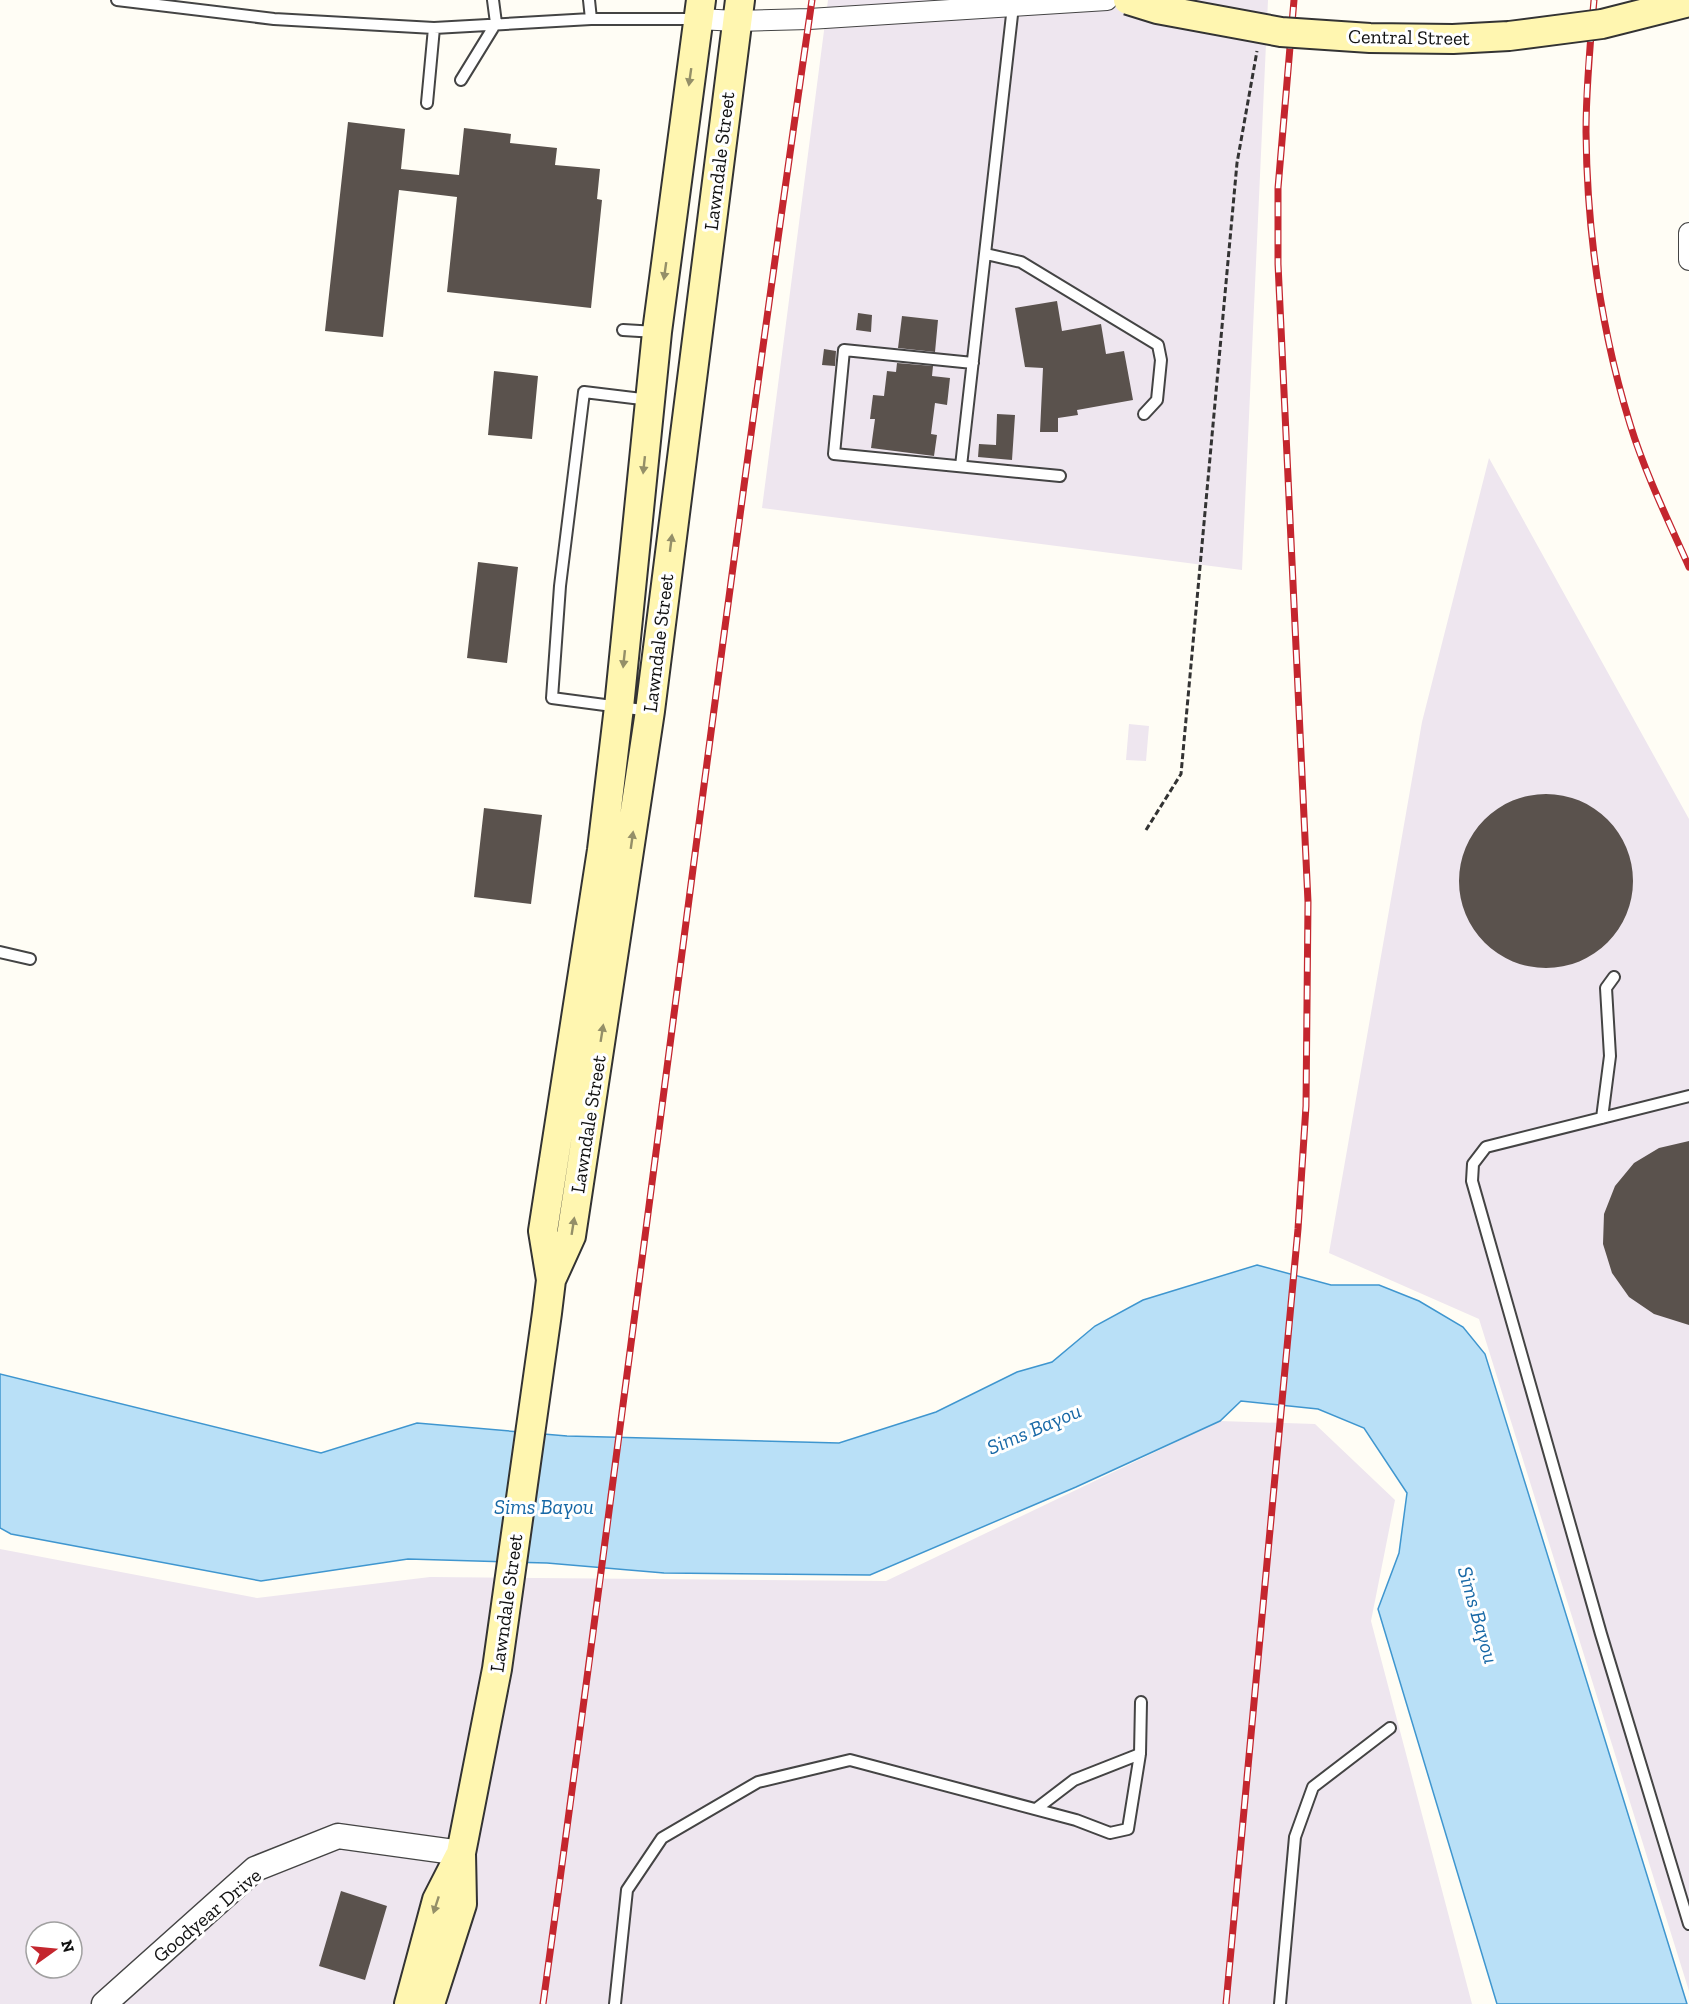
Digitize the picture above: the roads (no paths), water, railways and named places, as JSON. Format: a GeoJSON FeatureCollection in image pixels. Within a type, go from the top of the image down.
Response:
{"type":"FeatureCollection","features":[{"type":"Feature","properties":{"kind":"main road","name":"Central Street"},"geometry":{"type":"LineString","coordinates":[[1128,0],[1157,9],[1281,32],[1370,38],[1430,39],[1509,36],[1602,24],[1689,2]]}},
{"type":"Feature","properties":{"kind":"main road","name":"Lawndale Street"},"geometry":{"type":"LineString","coordinates":[[430,2004],[462,1904],[461,1853],[497,1669],[547,1313],[551,1280],[543,1231],[600,862],[619,707],[657,332],[700,10]]}},
{"type":"Feature","properties":{"kind":"main road","name":"Lawndale Street"},"geometry":{"type":"LineString","coordinates":[[551,1280],[571,1236],[650,711],[739,11]]}},
{"type":"Feature","properties":{"kind":"main road","name":"Lawndale Street"},"geometry":{"type":"LineString","coordinates":[[409,2004],[437,1900],[461,1853]]}},
{"type":"Feature","properties":{"kind":"street"},"geometry":{"type":"LineString","coordinates":[[700,10],[1013,6],[1038,2],[1107,0]]}},
{"type":"Feature","properties":{"kind":"street"},"geometry":{"type":"LineString","coordinates":[[1689,233],[1689,260]]}},
{"type":"Feature","properties":{"kind":"street","name":"Goodyear Drive"},"geometry":{"type":"LineString","coordinates":[[104,2004],[255,1869],[338,1836],[461,1853]]}},
{"type":"Feature","properties":{"kind":"lane"},"geometry":{"type":"LineString","coordinates":[[117,0],[274,19],[434,28],[700,10]]}},
{"type":"Feature","properties":{"kind":"lane"},"geometry":{"type":"LineString","coordinates":[[462,80],[496,24],[493,0]]}},
{"type":"Feature","properties":{"kind":"lane"},"geometry":{"type":"LineString","coordinates":[[589,0],[591,18]]}},
{"type":"Feature","properties":{"kind":"lane"},"geometry":{"type":"LineString","coordinates":[[961,466],[1013,6]]}},
{"type":"Feature","properties":{"kind":"lane"},"geometry":{"type":"LineString","coordinates":[[427,103],[434,28]]}},
{"type":"Feature","properties":{"kind":"lane"},"geometry":{"type":"LineString","coordinates":[[986,254],[1021,262],[1158,345],[1161,360],[1157,400],[1144,414]]}},
{"type":"Feature","properties":{"kind":"lane"},"geometry":{"type":"LineString","coordinates":[[623,330],[657,332]]}},
{"type":"Feature","properties":{"kind":"lane"},"geometry":{"type":"LineString","coordinates":[[974,363],[844,350],[834,454],[1060,476]]}},
{"type":"Feature","properties":{"kind":"lane"},"geometry":{"type":"LineString","coordinates":[[650,711],[552,698],[560,586],[584,392],[651,400]]}},
{"type":"Feature","properties":{"kind":"lane"},"geometry":{"type":"LineString","coordinates":[[0,952],[30,959]]}},
{"type":"Feature","properties":{"kind":"lane"},"geometry":{"type":"LineString","coordinates":[[1602,1118],[1610,1056],[1606,988],[1614,977]]}},
{"type":"Feature","properties":{"kind":"lane"},"geometry":{"type":"LineString","coordinates":[[1689,1096],[1486,1147],[1473,1164],[1472,1181],[1601,1634],[1689,1924]]}},
{"type":"Feature","properties":{"kind":"lane"},"geometry":{"type":"LineString","coordinates":[[615,2004],[627,1890],[662,1839],[758,1782],[850,1760],[1076,1820],[1110,1833],[1128,1829],[1140,1754],[1141,1702]]}},
{"type":"Feature","properties":{"kind":"lane"},"geometry":{"type":"LineString","coordinates":[[1280,2004],[1295,1837],[1313,1787],[1390,1728]]}},
{"type":"Feature","properties":{"kind":"lane"},"geometry":{"type":"LineString","coordinates":[[1036,1809],[1074,1780],[1140,1754]]}},
{"type":"Feature","properties":{"kind":"water","name":"Sims Bayou"},"geometry":{"type":"Polygon","coordinates":[[[1257,1265],[1331,1285],[1379,1285],[1419,1301],[1463,1327],[1485,1354],[1687,2004],[1497,2004],[1378,1609],[1399,1553],[1407,1493],[1364,1428],[1318,1409],[1241,1401],[1220,1421],[1076,1487],[870,1575],[664,1573],[547,1563],[408,1559],[261,1581],[11,1534],[0,1528],[0,1374],[321,1453],[417,1423],[567,1436],[839,1443],[936,1412],[1017,1372],[1052,1362],[1095,1326],[1143,1300],[1257,1265]]]}},
{"type":"Feature","properties":{"kind":"railway"},"geometry":{"type":"LineString","coordinates":[[543,2004],[742,501],[812,0]]}},
{"type":"Feature","properties":{"kind":"railway"},"geometry":{"type":"LineString","coordinates":[[1226,2004],[1298,1229],[1306,1106],[1308,902],[1278,264],[1278,188],[1294,0]]}},
{"type":"Feature","properties":{"kind":"railway"},"geometry":{"type":"LineString","coordinates":[[1594,0],[1587,99],[1587,169],[1593,243],[1604,316],[1620,388],[1636,442],[1689,567]]}}]}
